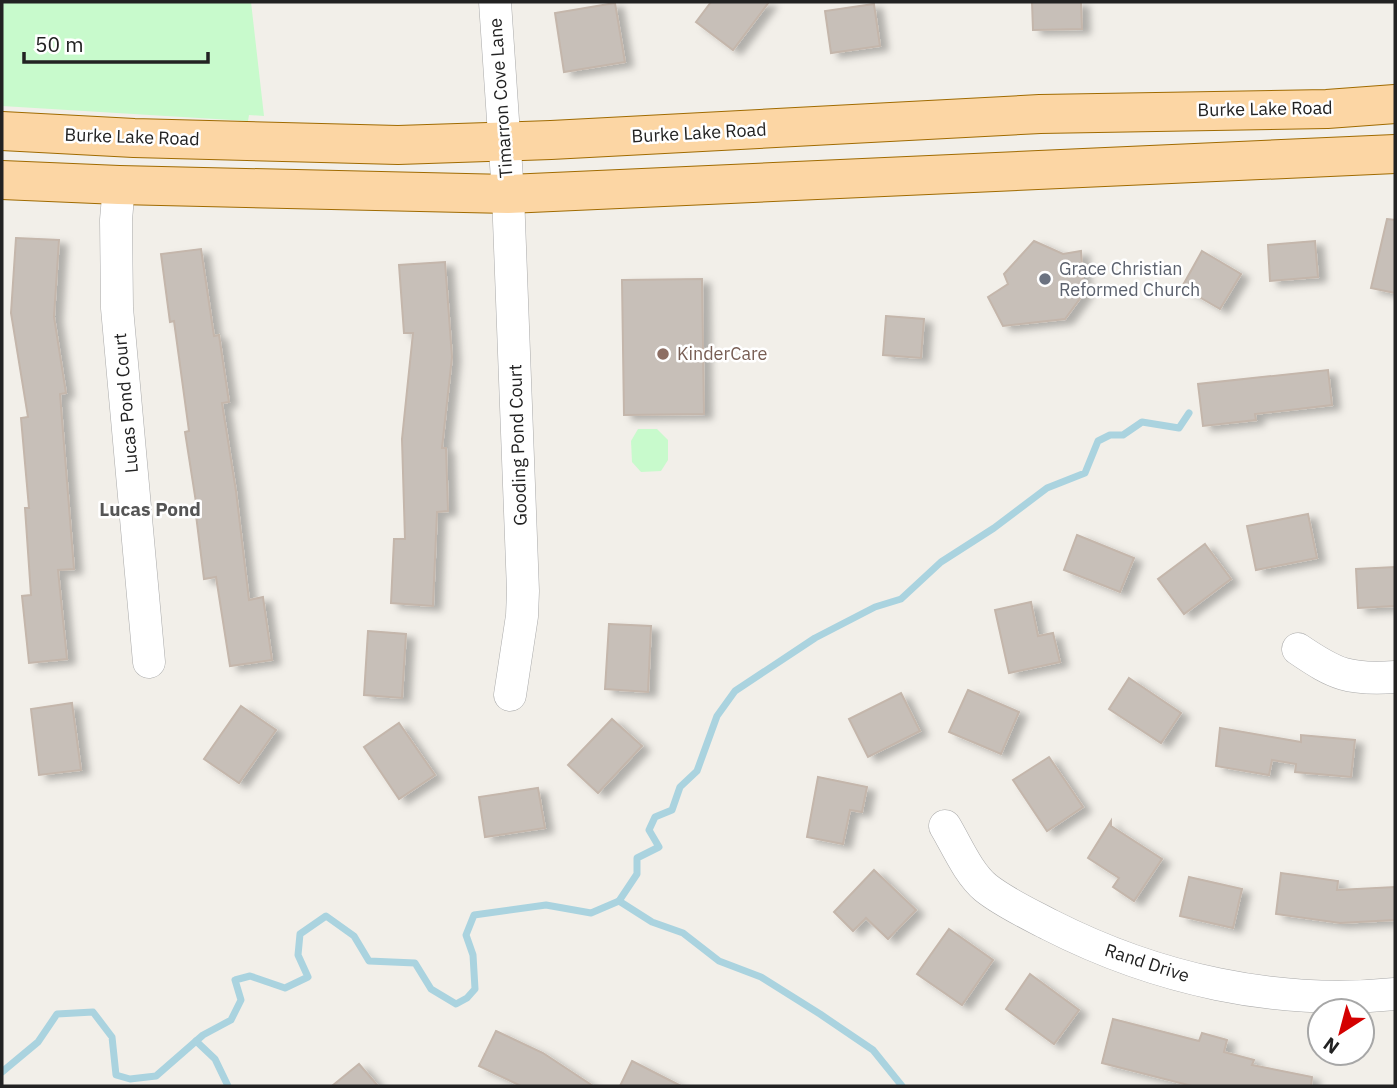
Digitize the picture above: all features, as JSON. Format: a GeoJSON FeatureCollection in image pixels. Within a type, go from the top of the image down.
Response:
{"type":"FeatureCollection","features":[{"type":"Feature","properties":{"kind":"main road","name":"Burke Lake Road"},"geometry":{"type":"LineString","coordinates":[[2,131],[134,138],[398,145],[877,124],[1040,114],[1328,109],[1395,104]]}},
{"type":"Feature","properties":{"kind":"main road"},"geometry":{"type":"LineString","coordinates":[[2,180],[508,194],[1395,154]]}},
{"type":"Feature","properties":{"kind":"street","name":"Timarron Cove Lane"},"geometry":{"type":"LineString","coordinates":[[495,2],[508,194]]}},
{"type":"Feature","properties":{"kind":"street","name":"Lucas Pond Court"},"geometry":{"type":"LineString","coordinates":[[119,185],[115,235],[117,308],[149,662]]}},
{"type":"Feature","properties":{"kind":"street","name":"Gooding Pond Court"},"geometry":{"type":"LineString","coordinates":[[508,194],[523,591],[522,616],[510,695]]}},
{"type":"Feature","properties":{"kind":"street"},"geometry":{"type":"LineString","coordinates":[[1298,649],[1325,668],[1339,673],[1364,679],[1395,677]]}},
{"type":"Feature","properties":{"kind":"street","name":"Rand Drive"},"geometry":{"type":"LineString","coordinates":[[945,826],[975,876],[986,888],[1081,941],[1137,963],[1187,978],[1248,989],[1308,996],[1395,994]]}},
{"type":"Feature","properties":{"kind":"green space"},"geometry":{"type":"Polygon","coordinates":[[[2,2],[251,2],[264,116],[249,115],[248,121],[2,106],[2,2]]]}},
{"type":"Feature","properties":{"kind":"green space"},"geometry":{"type":"Polygon","coordinates":[[[638,429],[657,429],[668,440],[668,460],[661,471],[641,472],[632,462],[631,441],[638,429]]]}},
{"type":"Feature","properties":{"kind":"building"},"geometry":{"type":"Polygon","coordinates":[[[711,2],[769,2],[733,50],[696,22],[711,2]]]}},
{"type":"Feature","properties":{"kind":"building"},"geometry":{"type":"Polygon","coordinates":[[[1032,2],[1081,2],[1082,29],[1033,30],[1032,2]]]}},
{"type":"Feature","properties":{"kind":"building"},"geometry":{"type":"Polygon","coordinates":[[[615,3],[625,62],[564,72],[555,13],[615,3]]]}},
{"type":"Feature","properties":{"kind":"building"},"geometry":{"type":"Polygon","coordinates":[[[874,4],[880,46],[831,53],[825,11],[874,4]]]}},
{"type":"Feature","properties":{"kind":"building"},"geometry":{"type":"Polygon","coordinates":[[[1387,219],[1395,220],[1395,293],[1371,288],[1387,219]]]}},
{"type":"Feature","properties":{"kind":"building"},"geometry":{"type":"Polygon","coordinates":[[[16,238],[59,240],[54,317],[66,393],[60,394],[74,569],[58,570],[67,659],[29,663],[22,596],[31,595],[25,508],[29,508],[21,418],[28,417],[11,313],[16,238]]]}},
{"type":"Feature","properties":{"kind":"building","name":"Grace Christian Reformed Church"},"geometry":{"type":"Polygon","coordinates":[[[1034,241],[1063,254],[1081,251],[1084,293],[1065,319],[1003,326],[988,297],[1008,284],[1004,274],[1034,241]]]}},
{"type":"Feature","properties":{"kind":"building"},"geometry":{"type":"Polygon","coordinates":[[[1315,241],[1318,277],[1270,281],[1268,245],[1315,241]]]}},
{"type":"Feature","properties":{"kind":"building"},"geometry":{"type":"Polygon","coordinates":[[[201,249],[214,336],[219,335],[229,402],[222,403],[249,600],[263,597],[272,660],[230,666],[216,577],[204,579],[198,515],[185,432],[189,431],[174,321],[170,322],[161,254],[201,249]]]}},
{"type":"Feature","properties":{"kind":"building"},"geometry":{"type":"Polygon","coordinates":[[[1202,251],[1241,274],[1220,309],[1182,287],[1202,251]]]}},
{"type":"Feature","properties":{"kind":"building"},"geometry":{"type":"Polygon","coordinates":[[[445,262],[452,357],[442,448],[446,448],[448,511],[437,512],[433,606],[391,603],[394,539],[405,539],[402,439],[413,333],[404,333],[399,265],[445,262]]]}},
{"type":"Feature","properties":{"kind":"building"},"geometry":{"type":"Polygon","coordinates":[[[702,279],[704,414],[624,415],[622,280],[702,279]]]}},
{"type":"Feature","properties":{"kind":"building"},"geometry":{"type":"Polygon","coordinates":[[[886,316],[924,319],[921,358],[883,355],[886,316]]]}},
{"type":"Feature","properties":{"kind":"building"},"geometry":{"type":"Polygon","coordinates":[[[1328,370],[1332,405],[1255,414],[1256,420],[1203,426],[1198,384],[1328,370]]]}},
{"type":"Feature","properties":{"kind":"building"},"geometry":{"type":"Polygon","coordinates":[[[1308,514],[1317,558],[1256,570],[1247,526],[1308,514]]]}},
{"type":"Feature","properties":{"kind":"building"},"geometry":{"type":"Polygon","coordinates":[[[1077,535],[1134,558],[1120,592],[1064,570],[1077,535]]]}},
{"type":"Feature","properties":{"kind":"building"},"geometry":{"type":"Polygon","coordinates":[[[1205,544],[1231,579],[1184,614],[1158,579],[1205,544]]]}},
{"type":"Feature","properties":{"kind":"building"},"geometry":{"type":"Polygon","coordinates":[[[1395,567],[1395,606],[1358,608],[1356,569],[1395,567]]]}},
{"type":"Feature","properties":{"kind":"building"},"geometry":{"type":"Polygon","coordinates":[[[1031,602],[1038,636],[1053,633],[1060,662],[1009,673],[995,610],[1031,602]]]}},
{"type":"Feature","properties":{"kind":"building"},"geometry":{"type":"Polygon","coordinates":[[[609,624],[651,626],[648,692],[605,689],[609,624]]]}},
{"type":"Feature","properties":{"kind":"building"},"geometry":{"type":"Polygon","coordinates":[[[368,631],[406,634],[402,698],[364,695],[368,631]]]}},
{"type":"Feature","properties":{"kind":"building"},"geometry":{"type":"Polygon","coordinates":[[[1129,678],[1181,713],[1161,743],[1109,709],[1129,678]]]}},
{"type":"Feature","properties":{"kind":"building"},"geometry":{"type":"Polygon","coordinates":[[[968,690],[1019,712],[1001,754],[949,732],[968,690]]]}},
{"type":"Feature","properties":{"kind":"building"},"geometry":{"type":"Polygon","coordinates":[[[901,693],[920,731],[868,757],[849,719],[901,693]]]}},
{"type":"Feature","properties":{"kind":"building"},"geometry":{"type":"Polygon","coordinates":[[[72,703],[81,770],[39,775],[31,709],[72,703]]]}},
{"type":"Feature","properties":{"kind":"building"},"geometry":{"type":"Polygon","coordinates":[[[241,706],[276,730],[239,783],[204,759],[241,706]]]}},
{"type":"Feature","properties":{"kind":"building"},"geometry":{"type":"Polygon","coordinates":[[[612,719],[642,746],[598,793],[568,765],[612,719]]]}},
{"type":"Feature","properties":{"kind":"building"},"geometry":{"type":"Polygon","coordinates":[[[399,723],[435,775],[399,799],[364,747],[399,723]]]}},
{"type":"Feature","properties":{"kind":"building"},"geometry":{"type":"Polygon","coordinates":[[[1220,728],[1301,742],[1301,735],[1355,740],[1351,777],[1295,772],[1296,764],[1272,760],[1269,775],[1216,766],[1220,728]]]}},
{"type":"Feature","properties":{"kind":"building"},"geometry":{"type":"Polygon","coordinates":[[[1049,757],[1083,807],[1047,831],[1013,780],[1049,757]]]}},
{"type":"Feature","properties":{"kind":"building"},"geometry":{"type":"Polygon","coordinates":[[[818,777],[867,787],[862,812],[850,810],[843,844],[807,837],[818,777]]]}},
{"type":"Feature","properties":{"kind":"building"},"geometry":{"type":"Polygon","coordinates":[[[538,788],[545,828],[485,837],[479,797],[538,788]]]}},
{"type":"Feature","properties":{"kind":"building"},"geometry":{"type":"Polygon","coordinates":[[[1111,821],[1111,826],[1162,859],[1134,901],[1113,887],[1119,878],[1088,858],[1111,821]]]}},
{"type":"Feature","properties":{"kind":"building"},"geometry":{"type":"Polygon","coordinates":[[[874,870],[916,910],[888,939],[866,918],[853,931],[834,912],[874,870]]]}},
{"type":"Feature","properties":{"kind":"building"},"geometry":{"type":"Polygon","coordinates":[[[1281,873],[1338,881],[1337,890],[1395,887],[1395,920],[1340,923],[1276,914],[1281,873]]]}},
{"type":"Feature","properties":{"kind":"building"},"geometry":{"type":"Polygon","coordinates":[[[1189,877],[1242,889],[1233,928],[1180,916],[1189,877]]]}},
{"type":"Feature","properties":{"kind":"building"},"geometry":{"type":"Polygon","coordinates":[[[949,929],[993,960],[962,1005],[917,974],[949,929]]]}},
{"type":"Feature","properties":{"kind":"building"},"geometry":{"type":"Polygon","coordinates":[[[1030,974],[1079,1010],[1054,1044],[1006,1009],[1030,974]]]}},
{"type":"Feature","properties":{"kind":"building"},"geometry":{"type":"Polygon","coordinates":[[[1113,1019],[1199,1041],[1202,1033],[1227,1040],[1224,1052],[1254,1060],[1252,1065],[1312,1077],[1311,1086],[1192,1086],[1102,1063],[1113,1019]]]}},
{"type":"Feature","properties":{"kind":"building"},"geometry":{"type":"Polygon","coordinates":[[[496,1031],[543,1053],[593,1086],[521,1086],[479,1066],[496,1031]]]}},
{"type":"Feature","properties":{"kind":"building"},"geometry":{"type":"Polygon","coordinates":[[[632,1061],[681,1086],[620,1086],[632,1061]]]}},
{"type":"Feature","properties":{"kind":"building"},"geometry":{"type":"Polygon","coordinates":[[[359,1064],[378,1086],[332,1086],[359,1064]]]}},
{"type":"Feature","properties":{"kind":"waterway"},"geometry":{"type":"LineString","coordinates":[[2,1072],[38,1042],[57,1014],[93,1012],[112,1037],[116,1075],[130,1079],[156,1076],[203,1035],[231,1020],[241,1000],[235,980],[250,976],[285,988],[308,977],[298,955],[300,934],[326,916],[354,936],[369,961],[415,963],[431,989],[456,1004],[467,998],[475,989],[473,955],[466,935],[474,915],[546,905],[591,913],[619,901],[637,874],[637,858],[659,847],[649,830],[655,817],[672,810],[680,787],[697,771],[717,716],[735,691],[815,638],[875,607],[901,599],[941,562],[994,528],[1047,488],[1085,473],[1098,441],[1110,435],[1123,435],[1142,422],[1179,428],[1189,413]]}},
{"type":"Feature","properties":{"kind":"waterway"},"geometry":{"type":"LineString","coordinates":[[619,901],[652,922],[683,933],[719,961],[761,977],[820,1014],[873,1050],[902,1086]]}},
{"type":"Feature","properties":{"kind":"waterway"},"geometry":{"type":"LineString","coordinates":[[196,1041],[215,1059],[228,1086]]}},
{"type":"Feature","properties":{"kind":"place","name":"Grace Christian Reformed Church"},"geometry":{"type":"Point","coordinates":[1045,279]}},
{"type":"Feature","properties":{"kind":"place","name":"KinderCare"},"geometry":{"type":"Point","coordinates":[663,354]}},
{"type":"Feature","properties":{"kind":"district","name":"Lucas Pond"},"geometry":{"type":"Point","coordinates":[150,509]}}]}
